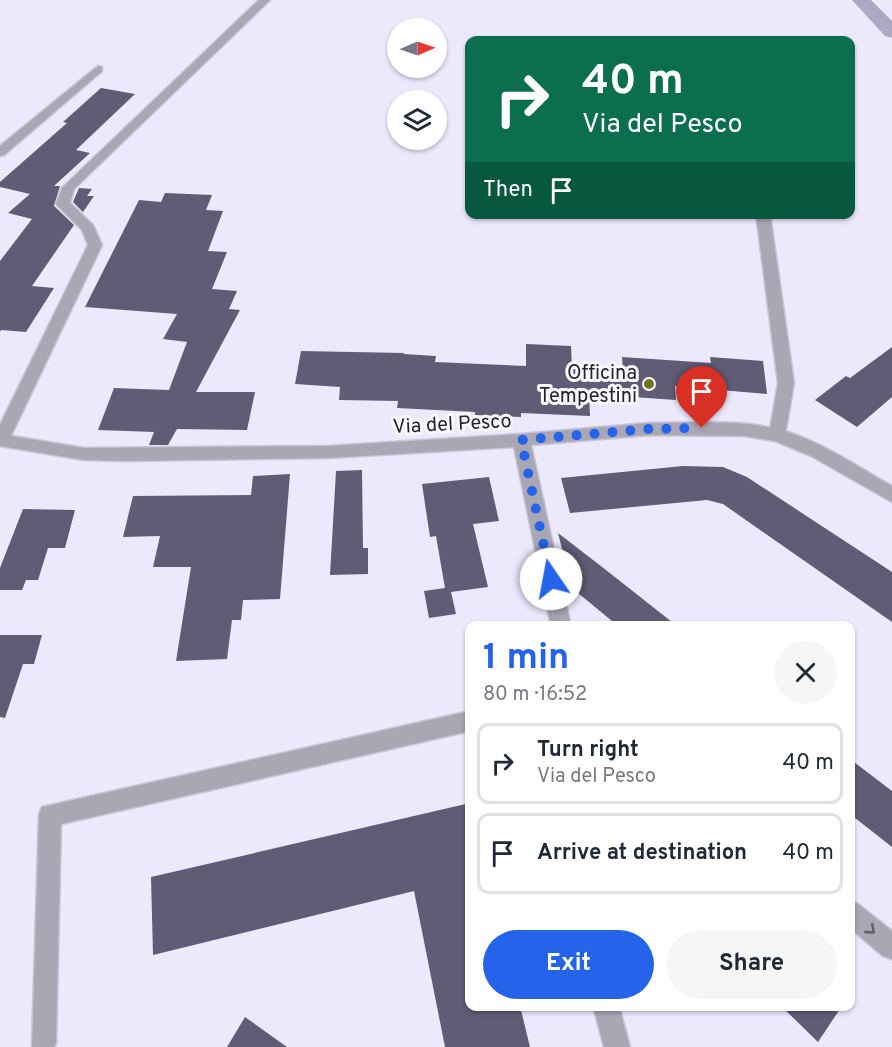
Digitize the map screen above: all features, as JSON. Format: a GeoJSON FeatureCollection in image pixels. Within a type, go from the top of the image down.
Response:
{"type":"FeatureCollection","features":[{"type":"Feature","properties":{"kind":"street"},"geometry":{"type":"LineString","coordinates":[[0,440],[95,245],[88,228],[63,204],[68,188],[265,0]]}},
{"type":"Feature","properties":{"kind":"street"},"geometry":{"type":"LineString","coordinates":[[0,152],[98,69]]}},
{"type":"Feature","properties":{"kind":"street"},"geometry":{"type":"LineString","coordinates":[[764,219],[786,384],[777,435]]}},
{"type":"Feature","properties":{"kind":"street","name":"Via del Pesco"},"geometry":{"type":"LineString","coordinates":[[0,440],[84,453],[126,455],[328,452],[521,440],[649,429],[744,430],[777,435],[817,451],[892,495]]}},
{"type":"Feature","properties":{"kind":"street"},"geometry":{"type":"LineString","coordinates":[[521,440],[560,621]]}},
{"type":"Feature","properties":{"kind":"street"},"geometry":{"type":"LineString","coordinates":[[43,1043],[50,815],[465,722]]}},
{"type":"Feature","properties":{"kind":"street"},"geometry":{"type":"LineString","coordinates":[[855,916],[892,947]]}},
{"type":"Feature","properties":{"kind":"street"},"geometry":{"type":"LineString","coordinates":[[607,1011],[617,1047]]}},
{"type":"Feature","properties":{"kind":"building"},"geometry":{"type":"Polygon","coordinates":[[[101,88],[135,94],[76,150],[90,153],[54,186],[60,186],[54,206],[74,225],[32,286],[54,288],[26,332],[1,330],[0,332],[0,261],[32,219],[8,213],[30,194],[0,187],[0,182],[67,123],[63,122],[101,88]]]}},
{"type":"Feature","properties":{"kind":"building"},"geometry":{"type":"Polygon","coordinates":[[[79,188],[92,189],[87,196],[94,196],[83,212],[73,202],[79,188]]]}},
{"type":"Feature","properties":{"kind":"building"},"geometry":{"type":"Polygon","coordinates":[[[165,193],[212,195],[206,210],[223,211],[208,251],[227,252],[212,289],[237,291],[229,309],[240,310],[196,392],[255,392],[247,430],[177,429],[168,445],[149,445],[154,432],[98,430],[114,388],[169,390],[187,342],[163,339],[177,314],[85,307],[139,200],[161,202],[165,193]]]}},
{"type":"Feature","properties":{"kind":"building"},"geometry":{"type":"Polygon","coordinates":[[[526,344],[571,346],[572,368],[623,371],[622,357],[711,363],[710,357],[763,361],[767,394],[675,386],[676,400],[589,394],[590,416],[521,413],[521,417],[397,408],[398,401],[339,400],[340,387],[295,384],[301,351],[404,353],[436,356],[435,362],[526,366],[526,344]]]}},
{"type":"Feature","properties":{"kind":"building"},"geometry":{"type":"Polygon","coordinates":[[[892,347],[892,397],[857,427],[815,400],[846,376],[850,378],[892,347]]]}},
{"type":"Feature","properties":{"kind":"building"},"geometry":{"type":"Polygon","coordinates":[[[683,466],[723,467],[747,477],[892,572],[892,622],[723,504],[707,500],[570,513],[561,478],[683,466]]]}},
{"type":"Feature","properties":{"kind":"building"},"geometry":{"type":"Polygon","coordinates":[[[362,470],[363,548],[368,548],[368,574],[330,575],[336,471],[362,470]]]}},
{"type":"Feature","properties":{"kind":"building"},"geometry":{"type":"Polygon","coordinates":[[[290,474],[280,599],[243,600],[241,620],[232,620],[227,659],[176,661],[191,567],[153,567],[160,536],[123,537],[133,496],[251,495],[253,476],[290,474]]]}},
{"type":"Feature","properties":{"kind":"building"},"geometry":{"type":"Polygon","coordinates":[[[489,477],[499,521],[473,524],[488,587],[451,592],[456,614],[429,618],[424,591],[445,588],[436,536],[430,537],[422,484],[489,477]]]}},
{"type":"Feature","properties":{"kind":"building"},"geometry":{"type":"Polygon","coordinates":[[[23,509],[75,510],[65,548],[48,548],[38,580],[26,580],[22,590],[0,590],[0,568],[23,509]]]}},
{"type":"Feature","properties":{"kind":"building"},"geometry":{"type":"Polygon","coordinates":[[[558,533],[671,621],[612,621],[572,588],[558,533]]]}},
{"type":"Feature","properties":{"kind":"building"},"geometry":{"type":"Polygon","coordinates":[[[0,635],[42,635],[34,664],[23,664],[5,718],[0,717],[0,635]]]}},
{"type":"Feature","properties":{"kind":"building"},"geometry":{"type":"Polygon","coordinates":[[[855,763],[892,791],[892,847],[855,818],[855,763]]]}},
{"type":"Feature","properties":{"kind":"building"},"geometry":{"type":"Polygon","coordinates":[[[465,804],[465,1011],[521,1011],[530,1047],[445,1047],[414,891],[153,955],[151,877],[465,804]]]}},
{"type":"Feature","properties":{"kind":"building"},"geometry":{"type":"Polygon","coordinates":[[[786,1011],[839,1011],[818,1042],[786,1011]]]}},
{"type":"Feature","properties":{"kind":"building"},"geometry":{"type":"Polygon","coordinates":[[[245,1017],[287,1047],[227,1047],[245,1017]]]}},
{"type":"Feature","properties":{"kind":"waterway"},"geometry":{"type":"LineString","coordinates":[[861,0],[892,32]]}},
{"type":"Feature","properties":{"kind":"place","name":"Officina Tempestini"},"geometry":{"type":"Point","coordinates":[649,384]}},
{"type":"Feature","properties":{"kind":"route"},"geometry":{"type":"LineString","coordinates":[[551,579],[521,440],[649,429],[702,428]]}}]}
